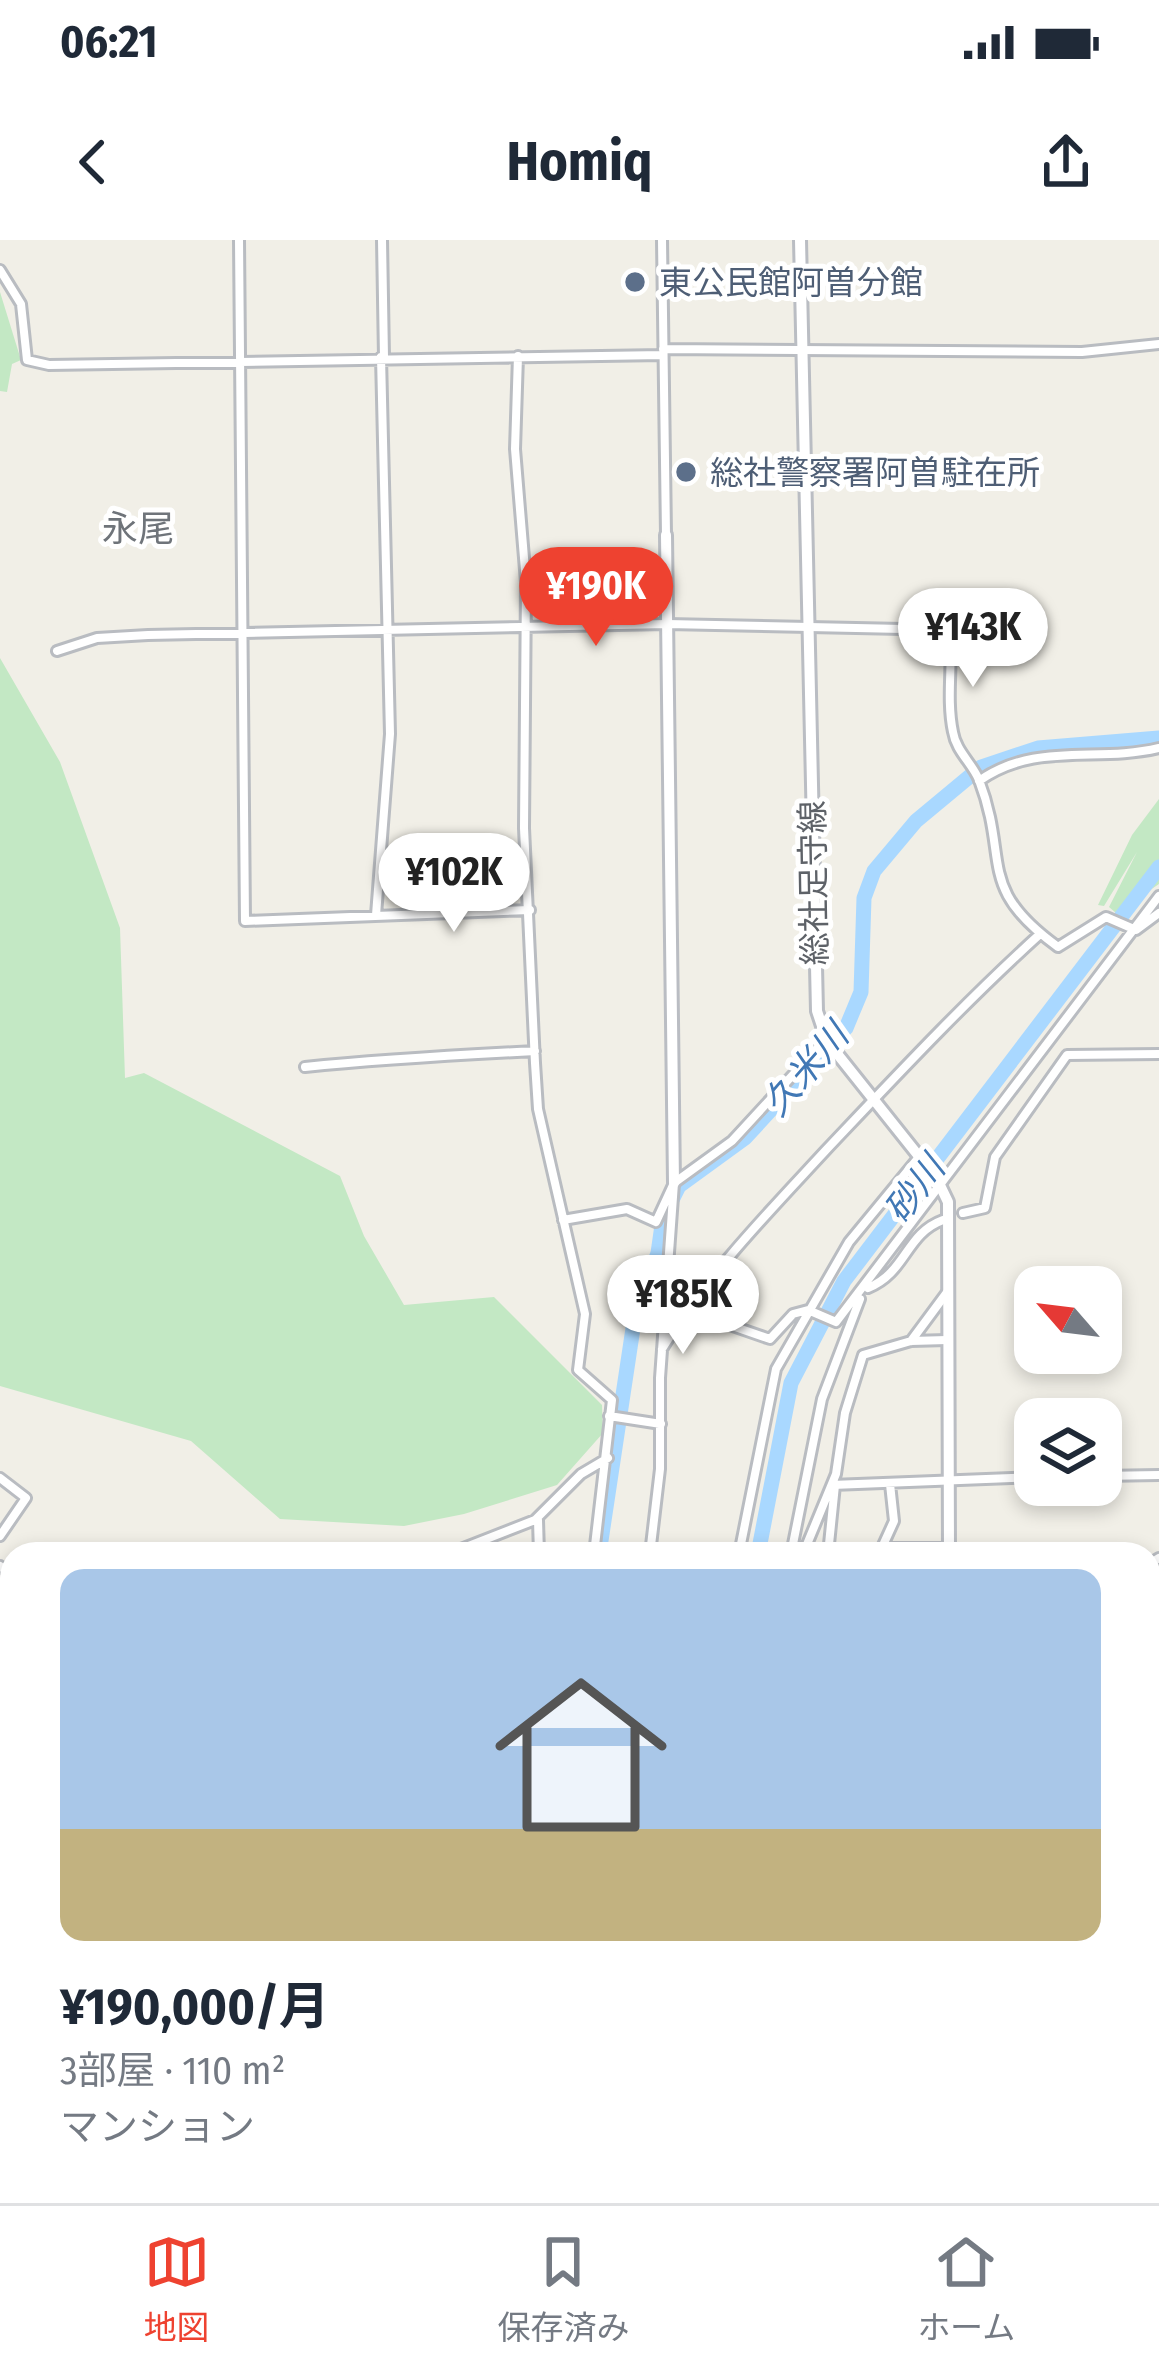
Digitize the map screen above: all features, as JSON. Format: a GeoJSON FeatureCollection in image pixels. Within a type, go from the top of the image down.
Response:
{"type":"FeatureCollection","features":[{"type":"Feature","properties":{"kind":"main road","name":"総社足守線"},"geometry":{"type":"LineString","coordinates":[[800,240],[814,973],[829,1044],[938,1182],[951,1221],[947,1340],[950,1542]]}},
{"type":"Feature","properties":{"kind":"main road"},"geometry":{"type":"LineString","coordinates":[[666,535],[673,1188]]}},
{"type":"Feature","properties":{"kind":"street"},"geometry":{"type":"LineString","coordinates":[[239,240],[236,363],[244,921],[530,910]]}},
{"type":"Feature","properties":{"kind":"street"},"geometry":{"type":"LineString","coordinates":[[376,915],[390,734],[382,240]]}},
{"type":"Feature","properties":{"kind":"street"},"geometry":{"type":"LineString","coordinates":[[662,240],[666,535]]}},
{"type":"Feature","properties":{"kind":"street"},"geometry":{"type":"LineString","coordinates":[[0,270],[22,304],[27,360],[80,366],[801,348],[1082,352],[1159,344]]}},
{"type":"Feature","properties":{"kind":"street"},"geometry":{"type":"LineString","coordinates":[[518,356],[515,449],[526,582],[524,828],[538,1109],[585,1314],[578,1370],[612,1400],[614,1416],[596,1542]]}},
{"type":"Feature","properties":{"kind":"street"},"geometry":{"type":"LineString","coordinates":[[57,651],[97,638],[667,624],[950,630],[953,733],[979,779],[999,861],[999,885],[1040,934],[1058,947],[1109,916],[1127,927]]}},
{"type":"Feature","properties":{"kind":"street"},"geometry":{"type":"LineString","coordinates":[[979,779],[1006,764],[1044,755],[1159,748]]}},
{"type":"Feature","properties":{"kind":"street"},"geometry":{"type":"LineString","coordinates":[[836,1322],[1127,927],[1159,896]]}},
{"type":"Feature","properties":{"kind":"street"},"geometry":{"type":"LineString","coordinates":[[1127,927],[1159,913]]}},
{"type":"Feature","properties":{"kind":"street"},"geometry":{"type":"LineString","coordinates":[[662,1349],[692,1300],[953,1013],[1040,934]]}},
{"type":"Feature","properties":{"kind":"street"},"geometry":{"type":"LineString","coordinates":[[563,1220],[627,1209],[656,1222],[673,1188],[732,1141],[829,1044]]}},
{"type":"Feature","properties":{"kind":"street"},"geometry":{"type":"LineString","coordinates":[[305,1067],[424,1054],[449,1060],[535,1052]]}},
{"type":"Feature","properties":{"kind":"street"},"geometry":{"type":"LineString","coordinates":[[963,1213],[985,1208],[995,1157],[1067,1054],[1159,1054]]}},
{"type":"Feature","properties":{"kind":"street"},"geometry":{"type":"LineString","coordinates":[[741,1542],[776,1369],[849,1242],[921,1159]]}},
{"type":"Feature","properties":{"kind":"street"},"geometry":{"type":"LineString","coordinates":[[651,1542],[673,1188]]}},
{"type":"Feature","properties":{"kind":"street"},"geometry":{"type":"LineString","coordinates":[[793,1542],[822,1399],[840,1342],[864,1290],[892,1278],[918,1235],[943,1220]]}},
{"type":"Feature","properties":{"kind":"street"},"geometry":{"type":"LineString","coordinates":[[670,1288],[692,1300]]}},
{"type":"Feature","properties":{"kind":"street"},"geometry":{"type":"LineString","coordinates":[[911,1341],[949,1291]]}},
{"type":"Feature","properties":{"kind":"street"},"geometry":{"type":"LineString","coordinates":[[686,1310],[770,1339],[793,1314],[808,1310],[836,1322]]}},
{"type":"Feature","properties":{"kind":"street"},"geometry":{"type":"LineString","coordinates":[[836,1322],[840,1342]]}},
{"type":"Feature","properties":{"kind":"street"},"geometry":{"type":"LineString","coordinates":[[829,1542],[834,1485],[857,1365],[872,1349],[947,1340]]}},
{"type":"Feature","properties":{"kind":"street"},"geometry":{"type":"LineString","coordinates":[[614,1416],[661,1424]]}},
{"type":"Feature","properties":{"kind":"street"},"geometry":{"type":"LineString","coordinates":[[478,1542],[538,1518],[581,1474],[608,1459]]}},
{"type":"Feature","properties":{"kind":"street"},"geometry":{"type":"LineString","coordinates":[[1122,1475],[1159,1474]]}},
{"type":"Feature","properties":{"kind":"street"},"geometry":{"type":"LineString","coordinates":[[834,1485],[1014,1477]]}},
{"type":"Feature","properties":{"kind":"street"},"geometry":{"type":"LineString","coordinates":[[0,1478],[26,1498],[0,1536]]}},
{"type":"Feature","properties":{"kind":"street"},"geometry":{"type":"LineString","coordinates":[[885,1542],[894,1521],[890,1484]]}},
{"type":"Feature","properties":{"kind":"street"},"geometry":{"type":"LineString","coordinates":[[808,1542],[834,1485]]}},
{"type":"Feature","properties":{"kind":"street"},"geometry":{"type":"LineString","coordinates":[[538,1518],[539,1542]]}},
{"type":"Feature","properties":{"kind":"green space"},"geometry":{"type":"Polygon","coordinates":[[[0,292],[21,360],[12,364],[7,392],[0,391],[0,292]]]}},
{"type":"Feature","properties":{"kind":"green space"},"geometry":{"type":"Polygon","coordinates":[[[0,658],[60,762],[120,928],[125,1078],[144,1073],[340,1176],[364,1236],[404,1305],[494,1297],[602,1405],[603,1433],[557,1485],[464,1514],[404,1526],[280,1519],[191,1441],[0,1386],[0,658]]]}},
{"type":"Feature","properties":{"kind":"green space"},"geometry":{"type":"Polygon","coordinates":[[[1159,799],[1159,884],[1116,913],[1109,907],[1137,852],[1104,906],[1098,905],[1132,835],[1159,799]]]}},
{"type":"Feature","properties":{"kind":"waterway","name":"久米川"},"geometry":{"type":"LineString","coordinates":[[601,1542],[635,1315],[658,1253],[663,1218],[679,1186],[745,1138],[846,1028],[861,992],[864,898],[874,871],[916,821],[981,767],[1038,748],[1159,738]]}},
{"type":"Feature","properties":{"kind":"waterway","name":"砂川"},"geometry":{"type":"LineString","coordinates":[[760,1542],[791,1383],[844,1281],[1159,867]]}},
{"type":"Feature","properties":{"kind":"place","name":"東公民館阿曽分館"},"geometry":{"type":"Point","coordinates":[635,282]}},
{"type":"Feature","properties":{"kind":"place","name":"総社警察署阿曽駐在所"},"geometry":{"type":"Point","coordinates":[686,472]}},
{"type":"Feature","properties":{"kind":"district","name":"永尾"},"geometry":{"type":"Point","coordinates":[138,528]}}]}
